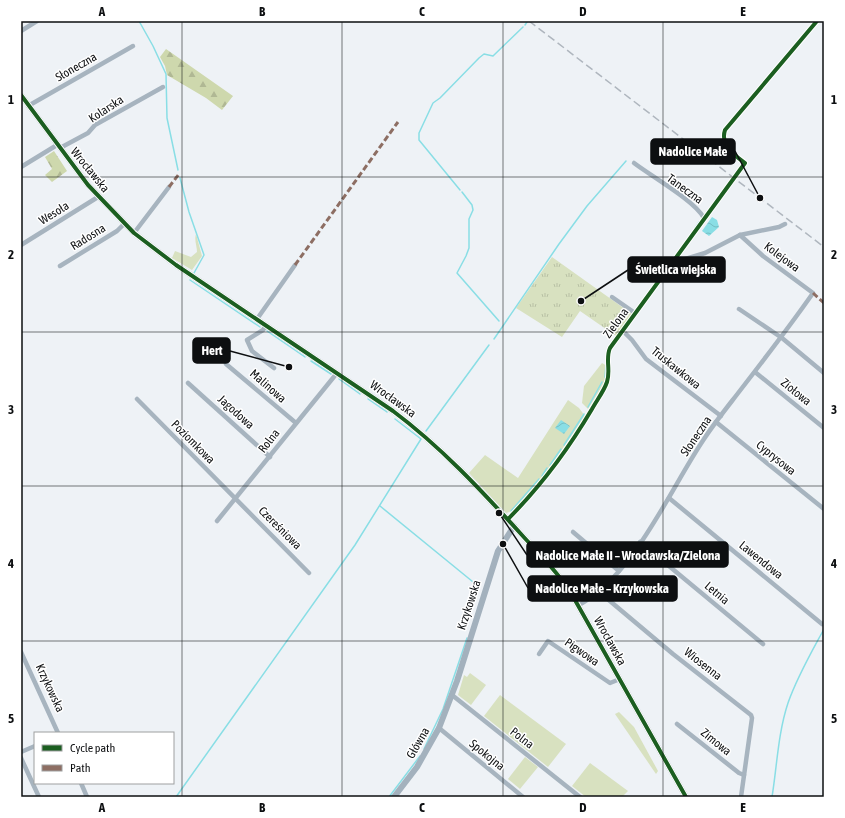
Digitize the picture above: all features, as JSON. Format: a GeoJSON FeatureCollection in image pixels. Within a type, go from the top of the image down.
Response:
{"type":"FeatureCollection","features":[{"type":"Feature","properties":{"kind":"street"},"geometry":{"type":"LineString","coordinates":[[21,31],[38,21]]}},
{"type":"Feature","properties":{"kind":"street","name":"Zielona"},"geometry":{"type":"LineString","coordinates":[[508,518],[552,469],[589,413],[607,382],[609,369],[608,354],[622,331],[744,163],[727,147],[723,138],[725,130],[817,21]]}},
{"type":"Feature","properties":{"kind":"street","name":"Słoneczna"},"geometry":{"type":"LineString","coordinates":[[28,106],[133,46]]}},
{"type":"Feature","properties":{"kind":"street","name":"Kolarska"},"geometry":{"type":"LineString","coordinates":[[21,167],[59,146],[88,133],[95,125],[163,87]]}},
{"type":"Feature","properties":{"kind":"street","name":"Wrocławska"},"geometry":{"type":"LineString","coordinates":[[21,95],[98,197],[134,233],[152,248],[381,402],[419,432],[468,476],[508,518],[562,579],[686,797]]}},
{"type":"Feature","properties":{"kind":"street","name":"Taneczna"},"geometry":{"type":"LineString","coordinates":[[634,163],[686,200],[701,213],[704,218]]}},
{"type":"Feature","properties":{"kind":"street"},"geometry":{"type":"LineString","coordinates":[[134,233],[169,187]]}},
{"type":"Feature","properties":{"kind":"street","name":"Wesoła"},"geometry":{"type":"LineString","coordinates":[[21,245],[98,197]]}},
{"type":"Feature","properties":{"kind":"street","name":"Radosna"},"geometry":{"type":"LineString","coordinates":[[60,266],[117,231],[124,224]]}},
{"type":"Feature","properties":{"kind":"street"},"geometry":{"type":"LineString","coordinates":[[672,263],[705,253],[740,235],[779,227],[785,224]]}},
{"type":"Feature","properties":{"kind":"street","name":"Kolejowa"},"geometry":{"type":"LineString","coordinates":[[740,235],[763,256],[813,293]]}},
{"type":"Feature","properties":{"kind":"street"},"geometry":{"type":"LineString","coordinates":[[257,319],[295,265]]}},
{"type":"Feature","properties":{"kind":"street","name":"Słoneczna"},"geometry":{"type":"LineString","coordinates":[[598,591],[619,570],[640,542],[669,498],[704,439],[782,338],[813,293]]}},
{"type":"Feature","properties":{"kind":"street"},"geometry":{"type":"LineString","coordinates":[[612,297],[635,313]]}},
{"type":"Feature","properties":{"kind":"street"},"geometry":{"type":"LineString","coordinates":[[739,309],[782,338],[824,373]]}},
{"type":"Feature","properties":{"kind":"street"},"geometry":{"type":"LineString","coordinates":[[266,325],[263,330],[247,340],[252,351],[274,368]]}},
{"type":"Feature","properties":{"kind":"street","name":"Truskawkowa"},"geometry":{"type":"LineString","coordinates":[[622,331],[632,340],[646,359],[721,416]]}},
{"type":"Feature","properties":{"kind":"street","name":"Malinowa"},"geometry":{"type":"LineString","coordinates":[[226,364],[296,423]]}},
{"type":"Feature","properties":{"kind":"street","name":"Rolna"},"geometry":{"type":"LineString","coordinates":[[217,521],[270,457],[335,372]]}},
{"type":"Feature","properties":{"kind":"street","name":"Ziołowa"},"geometry":{"type":"LineString","coordinates":[[755,372],[824,428]]}},
{"type":"Feature","properties":{"kind":"street","name":"Jagodowa"},"geometry":{"type":"LineString","coordinates":[[188,383],[270,457]]}},
{"type":"Feature","properties":{"kind":"street","name":"Poziomkowa"},"geometry":{"type":"LineString","coordinates":[[137,400],[236,498]]}},
{"type":"Feature","properties":{"kind":"street","name":"Cyprysowa"},"geometry":{"type":"LineString","coordinates":[[716,422],[824,509]]}},
{"type":"Feature","properties":{"kind":"street","name":"Czereśniowa"},"geometry":{"type":"LineString","coordinates":[[236,498],[309,573]]}},
{"type":"Feature","properties":{"kind":"street","name":"Lawendowa"},"geometry":{"type":"LineString","coordinates":[[669,498],[822,624]]}},
{"type":"Feature","properties":{"kind":"street","name":"Krzykowska"},"geometry":{"type":"LineString","coordinates":[[452,695],[498,550],[514,526]]}},
{"type":"Feature","properties":{"kind":"street"},"geometry":{"type":"LineString","coordinates":[[573,532],[619,570]]}},
{"type":"Feature","properties":{"kind":"street","name":"Letnia"},"geometry":{"type":"LineString","coordinates":[[640,542],[763,644]]}},
{"type":"Feature","properties":{"kind":"street"},"geometry":{"type":"LineString","coordinates":[[578,605],[598,591]]}},
{"type":"Feature","properties":{"kind":"street","name":"Wiosenna"},"geometry":{"type":"LineString","coordinates":[[598,591],[673,654],[751,715],[741,797]]}},
{"type":"Feature","properties":{"kind":"street","name":"Pigwowa"},"geometry":{"type":"LineString","coordinates":[[539,654],[548,641],[610,683],[620,679]]}},
{"type":"Feature","properties":{"kind":"street","name":"Krzykowska"},"geometry":{"type":"LineString","coordinates":[[21,652],[58,732]]}},
{"type":"Feature","properties":{"kind":"street","name":"Główna"},"geometry":{"type":"LineString","coordinates":[[394,797],[417,767],[439,728],[452,695]]}},
{"type":"Feature","properties":{"kind":"street","name":"Polna"},"geometry":{"type":"LineString","coordinates":[[452,695],[580,797]]}},
{"type":"Feature","properties":{"kind":"street","name":"Zimowa"},"geometry":{"type":"LineString","coordinates":[[677,724],[739,773],[744,775]]}},
{"type":"Feature","properties":{"kind":"street","name":"Spokojna"},"geometry":{"type":"LineString","coordinates":[[439,728],[523,797]]}},
{"type":"Feature","properties":{"kind":"street"},"geometry":{"type":"LineString","coordinates":[[21,752],[34,746]]}},
{"type":"Feature","properties":{"kind":"street"},"geometry":{"type":"LineString","coordinates":[[21,758],[39,797]]}},
{"type":"Feature","properties":{"kind":"street"},"geometry":{"type":"LineString","coordinates":[[82,784],[88,797]]}},
{"type":"Feature","properties":{"kind":"green space"},"geometry":{"type":"Polygon","coordinates":[[[166,49],[233,96],[222,110],[206,98],[167,75],[165,66],[160,57],[166,49]]]}},
{"type":"Feature","properties":{"kind":"green space"},"geometry":{"type":"Polygon","coordinates":[[[54,151],[67,171],[52,182],[45,175],[52,169],[45,157],[54,151]]]}},
{"type":"Feature","properties":{"kind":"green space"},"geometry":{"type":"Polygon","coordinates":[[[196,234],[202,256],[192,270],[172,258],[175,251],[191,257],[197,252],[195,238],[196,234]]]}},
{"type":"Feature","properties":{"kind":"green space"},"geometry":{"type":"Polygon","coordinates":[[[552,257],[632,314],[616,336],[580,311],[562,337],[516,308],[552,257]]]}},
{"type":"Feature","properties":{"kind":"green space"},"geometry":{"type":"Polygon","coordinates":[[[602,363],[607,366],[606,377],[603,385],[588,409],[582,403],[584,386],[602,363]]]}},
{"type":"Feature","properties":{"kind":"green space"},"geometry":{"type":"Polygon","coordinates":[[[568,400],[579,408],[585,416],[536,485],[514,509],[506,513],[469,473],[485,455],[518,478],[568,400]]]}},
{"type":"Feature","properties":{"kind":"green space"},"geometry":{"type":"Polygon","coordinates":[[[470,673],[486,685],[471,705],[458,695],[464,675],[467,677],[470,673]]]}},
{"type":"Feature","properties":{"kind":"green space"},"geometry":{"type":"Polygon","coordinates":[[[500,695],[566,744],[548,767],[484,716],[500,695]]]}},
{"type":"Feature","properties":{"kind":"green space"},"geometry":{"type":"Polygon","coordinates":[[[619,712],[634,727],[658,771],[656,774],[615,714],[619,712]]]}},
{"type":"Feature","properties":{"kind":"green space"},"geometry":{"type":"Polygon","coordinates":[[[525,757],[538,767],[520,789],[508,779],[525,757]]]}},
{"type":"Feature","properties":{"kind":"green space"},"geometry":{"type":"Polygon","coordinates":[[[590,763],[628,791],[622,797],[586,797],[572,786],[590,763]]]}},
{"type":"Feature","properties":{"kind":"water"},"geometry":{"type":"Polygon","coordinates":[[[712,217],[717,220],[719,227],[709,236],[702,231],[712,217]]]}},
{"type":"Feature","properties":{"kind":"water"},"geometry":{"type":"Polygon","coordinates":[[[561,420],[570,426],[564,434],[555,428],[561,420]]]}},
{"type":"Feature","properties":{"kind":"waterway"},"geometry":{"type":"LineString","coordinates":[[139,21],[166,74],[167,118],[178,170]]}},
{"type":"Feature","properties":{"kind":"waterway"},"geometry":{"type":"LineString","coordinates":[[460,190],[419,140],[419,133],[433,103],[440,98],[479,58],[484,54],[493,56],[523,27]]}},
{"type":"Feature","properties":{"kind":"waterway"},"geometry":{"type":"LineString","coordinates":[[494,339],[587,206],[626,161]]}},
{"type":"Feature","properties":{"kind":"waterway"},"geometry":{"type":"LineString","coordinates":[[180,178],[189,212],[204,255],[194,273]]}},
{"type":"Feature","properties":{"kind":"waterway"},"geometry":{"type":"LineString","coordinates":[[462,192],[472,205],[473,210],[469,219],[469,248],[457,273],[499,321]]}},
{"type":"Feature","properties":{"kind":"waterway"},"geometry":{"type":"LineString","coordinates":[[695,228],[699,222]]}},
{"type":"Feature","properties":{"kind":"waterway"},"geometry":{"type":"LineString","coordinates":[[190,280],[260,327]]}},
{"type":"Feature","properties":{"kind":"waterway"},"geometry":{"type":"LineString","coordinates":[[267,331],[305,357]]}},
{"type":"Feature","properties":{"kind":"waterway"},"geometry":{"type":"LineString","coordinates":[[426,431],[489,345]]}},
{"type":"Feature","properties":{"kind":"waterway"},"geometry":{"type":"LineString","coordinates":[[311,361],[331,374]]}},
{"type":"Feature","properties":{"kind":"waterway"},"geometry":{"type":"LineString","coordinates":[[605,377],[606,366]]}},
{"type":"Feature","properties":{"kind":"waterway"},"geometry":{"type":"LineString","coordinates":[[339,379],[360,394]]}},
{"type":"Feature","properties":{"kind":"waterway"},"geometry":{"type":"LineString","coordinates":[[588,407],[602,382]]}},
{"type":"Feature","properties":{"kind":"waterway"},"geometry":{"type":"LineString","coordinates":[[368,399],[387,412]]}},
{"type":"Feature","properties":{"kind":"waterway"},"geometry":{"type":"LineString","coordinates":[[564,445],[584,414]]}},
{"type":"Feature","properties":{"kind":"waterway"},"geometry":{"type":"LineString","coordinates":[[176,797],[355,545],[421,439],[395,419]]}},
{"type":"Feature","properties":{"kind":"waterway"},"geometry":{"type":"LineString","coordinates":[[550,465],[561,449]]}},
{"type":"Feature","properties":{"kind":"waterway"},"geometry":{"type":"LineString","coordinates":[[542,476],[547,468]]}},
{"type":"Feature","properties":{"kind":"waterway"},"geometry":{"type":"LineString","coordinates":[[511,511],[539,479]]}},
{"type":"Feature","properties":{"kind":"waterway"},"geometry":{"type":"LineString","coordinates":[[380,506],[478,586]]}},
{"type":"Feature","properties":{"kind":"waterway"},"geometry":{"type":"LineString","coordinates":[[772,797],[780,738],[788,703],[800,674],[824,629]]}},
{"type":"Feature","properties":{"kind":"waterway"},"geometry":{"type":"LineString","coordinates":[[424,749],[443,709],[467,638]]}},
{"type":"Feature","properties":{"kind":"waterway"},"geometry":{"type":"LineString","coordinates":[[389,797],[420,756]]}},
{"type":"Feature","properties":{"kind":"railway"},"geometry":{"type":"LineString","coordinates":[[529,21],[824,247]]}},
{"type":"Feature","properties":{"kind":"marked path"},"geometry":{"type":"LineString","coordinates":[[295,265],[398,122]]}},
{"type":"Feature","properties":{"kind":"marked path"},"geometry":{"type":"LineString","coordinates":[[169,187],[179,174]]}},
{"type":"Feature","properties":{"kind":"marked path"},"geometry":{"type":"LineString","coordinates":[[813,293],[824,303]]}},
{"type":"Feature","properties":{"kind":"cycle path"},"geometry":{"type":"LineString","coordinates":[[508,519],[543,480],[574,438],[606,385],[608,378],[608,356],[610,348],[745,163],[726,145],[724,140],[725,130],[817,21]]}},
{"type":"Feature","properties":{"kind":"cycle path"},"geometry":{"type":"LineString","coordinates":[[21,95],[88,185],[134,233],[176,265],[393,411],[428,439],[491,501],[548,563],[571,593],[686,797]]}},
{"type":"Feature","properties":{"kind":"place","name":"Nadolice Małe"},"geometry":{"type":"Point","coordinates":[760,198]}},
{"type":"Feature","properties":{"kind":"place","name":"Świetlica wiejska"},"geometry":{"type":"Point","coordinates":[581,301]}},
{"type":"Feature","properties":{"kind":"place","name":"Hert"},"geometry":{"type":"Point","coordinates":[289,367]}},
{"type":"Feature","properties":{"kind":"place","name":"Nadolice Małe II – Wrocławska/Zielona"},"geometry":{"type":"Point","coordinates":[499,513]}},
{"type":"Feature","properties":{"kind":"place","name":"Nadolice Małe – Krzykowska"},"geometry":{"type":"Point","coordinates":[503,544]}}]}
